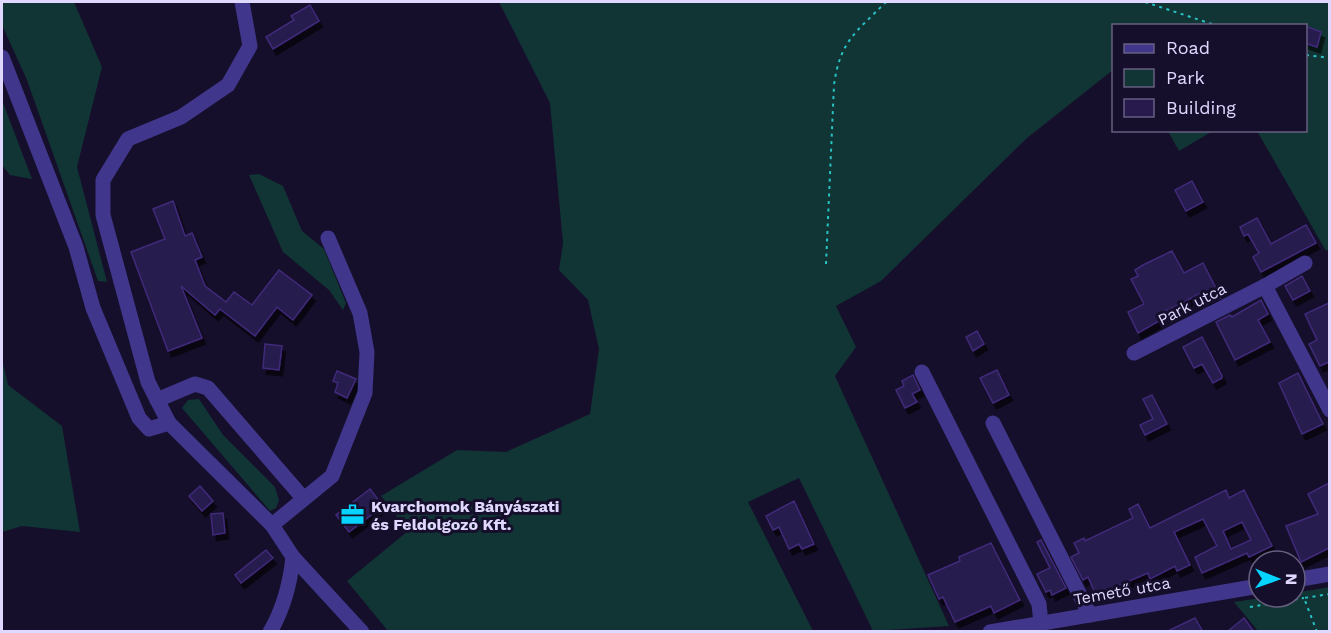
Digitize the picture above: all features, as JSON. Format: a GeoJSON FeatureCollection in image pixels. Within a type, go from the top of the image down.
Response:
{"type":"FeatureCollection","features":[{"type":"Feature","properties":{"kind":"street"},"geometry":{"type":"LineString","coordinates":[[242,2],[250,46],[228,85],[181,117],[128,139],[103,180],[103,215],[148,382],[169,423],[272,525],[292,557],[362,632]]}},
{"type":"Feature","properties":{"kind":"street"},"geometry":{"type":"LineString","coordinates":[[2,57],[76,247],[93,308],[139,418],[149,429],[169,423]]}},
{"type":"Feature","properties":{"kind":"street"},"geometry":{"type":"LineString","coordinates":[[272,525],[332,476],[365,393],[368,352],[360,313],[328,238]]}},
{"type":"Feature","properties":{"kind":"street","name":"Park utca"},"geometry":{"type":"LineString","coordinates":[[1134,353],[1305,264]]}},
{"type":"Feature","properties":{"kind":"street"},"geometry":{"type":"LineString","coordinates":[[1265,286],[1329,410]]}},
{"type":"Feature","properties":{"kind":"street"},"geometry":{"type":"LineString","coordinates":[[922,372],[1039,604],[1041,623]]}},
{"type":"Feature","properties":{"kind":"street"},"geometry":{"type":"LineString","coordinates":[[157,400],[195,384],[208,388],[303,498]]}},
{"type":"Feature","properties":{"kind":"street"},"geometry":{"type":"LineString","coordinates":[[993,423],[1090,615]]}},
{"type":"Feature","properties":{"kind":"street"},"geometry":{"type":"LineString","coordinates":[[270,632],[285,603],[291,581],[292,557]]}},
{"type":"Feature","properties":{"kind":"street"},"geometry":{"type":"LineString","coordinates":[[1307,578],[1329,574]]}},
{"type":"Feature","properties":{"kind":"street","name":"Temető utca"},"geometry":{"type":"LineString","coordinates":[[990,632],[1247,588]]}},
{"type":"Feature","properties":{"kind":"path"},"geometry":{"type":"LineString","coordinates":[[826,264],[837,60],[845,44],[886,2]]}},
{"type":"Feature","properties":{"kind":"path"},"geometry":{"type":"LineString","coordinates":[[1145,2],[1212,24]]}},
{"type":"Feature","properties":{"kind":"path"},"geometry":{"type":"LineString","coordinates":[[1307,55],[1329,58]]}},
{"type":"Feature","properties":{"kind":"path"},"geometry":{"type":"LineString","coordinates":[[1307,598],[1329,594]]}},
{"type":"Feature","properties":{"kind":"path"},"geometry":{"type":"LineString","coordinates":[[1307,606],[1317,632]]}},
{"type":"Feature","properties":{"kind":"green space"},"geometry":{"type":"Polygon","coordinates":[[[2,2],[74,2],[102,67],[77,167],[107,282],[98,281],[27,80],[2,25],[2,2]]]}},
{"type":"Feature","properties":{"kind":"green space"},"geometry":{"type":"Polygon","coordinates":[[[499,2],[1329,2],[1329,249],[1326,251],[1258,132],[1307,132],[1307,24],[1112,24],[1112,71],[1027,138],[881,281],[836,306],[856,347],[835,376],[949,626],[873,631],[799,478],[748,502],[813,631],[388,631],[347,581],[408,531],[381,496],[457,450],[506,452],[590,414],[599,349],[588,300],[559,270],[563,243],[550,103],[499,2]]]}},
{"type":"Feature","properties":{"kind":"green space"},"geometry":{"type":"Polygon","coordinates":[[[2,100],[32,179],[10,175],[2,165],[2,100]]]}},
{"type":"Feature","properties":{"kind":"green space"},"geometry":{"type":"Polygon","coordinates":[[[1169,132],[1211,132],[1179,151],[1169,132]]]}},
{"type":"Feature","properties":{"kind":"green space"},"geometry":{"type":"Polygon","coordinates":[[[259,174],[283,186],[302,231],[324,249],[346,303],[343,310],[329,290],[283,252],[249,175],[259,174]]]}},
{"type":"Feature","properties":{"kind":"green space"},"geometry":{"type":"Polygon","coordinates":[[[2,359],[8,385],[62,426],[80,532],[22,526],[2,532],[2,359]]]}},
{"type":"Feature","properties":{"kind":"green space"},"geometry":{"type":"Polygon","coordinates":[[[199,399],[223,435],[275,487],[279,500],[276,508],[270,511],[182,408],[188,400],[199,399]]]}},
{"type":"Feature","properties":{"kind":"green space"},"geometry":{"type":"Polygon","coordinates":[[[1329,587],[1329,631],[1258,631],[1234,602],[1247,600],[1247,609],[1307,609],[1307,591],[1329,587]]]}},
{"type":"Feature","properties":{"kind":"building"},"geometry":{"type":"Polygon","coordinates":[[[310,5],[319,21],[273,49],[266,37],[294,20],[291,16],[310,5]]]}},
{"type":"Feature","properties":{"kind":"building"},"geometry":{"type":"Polygon","coordinates":[[[1307,27],[1321,32],[1317,47],[1307,44],[1307,27]]]}},
{"type":"Feature","properties":{"kind":"building"},"geometry":{"type":"Polygon","coordinates":[[[1192,181],[1203,202],[1186,211],[1175,190],[1192,181]]]}},
{"type":"Feature","properties":{"kind":"building"},"geometry":{"type":"Polygon","coordinates":[[[173,201],[185,236],[192,233],[202,257],[195,260],[205,286],[226,302],[234,292],[252,305],[279,270],[312,295],[293,320],[277,307],[255,336],[220,309],[215,315],[181,286],[202,338],[168,351],[131,252],[165,239],[153,209],[173,201]]]}},
{"type":"Feature","properties":{"kind":"building"},"geometry":{"type":"Polygon","coordinates":[[[1257,218],[1271,244],[1306,225],[1316,243],[1261,272],[1253,257],[1259,253],[1248,234],[1244,236],[1240,227],[1257,218]]]}},
{"type":"Feature","properties":{"kind":"building"},"geometry":{"type":"Polygon","coordinates":[[[1172,251],[1184,273],[1203,263],[1221,298],[1208,304],[1203,292],[1156,316],[1159,321],[1138,333],[1128,312],[1144,304],[1131,279],[1138,276],[1135,270],[1172,251]]]}},
{"type":"Feature","properties":{"kind":"building"},"geometry":{"type":"Polygon","coordinates":[[[1302,276],[1310,291],[1293,300],[1285,286],[1302,276]]]}},
{"type":"Feature","properties":{"kind":"building"},"geometry":{"type":"Polygon","coordinates":[[[1261,300],[1268,314],[1258,320],[1270,342],[1235,360],[1216,322],[1230,315],[1232,317],[1261,300]]]}},
{"type":"Feature","properties":{"kind":"building"},"geometry":{"type":"Polygon","coordinates":[[[1329,303],[1329,362],[1320,366],[1309,344],[1317,340],[1305,314],[1329,303]]]}},
{"type":"Feature","properties":{"kind":"building"},"geometry":{"type":"Polygon","coordinates":[[[977,331],[984,344],[973,351],[966,337],[977,331]]]}},
{"type":"Feature","properties":{"kind":"building"},"geometry":{"type":"Polygon","coordinates":[[[1202,337],[1222,376],[1213,383],[1202,364],[1194,368],[1183,347],[1202,337]]]}},
{"type":"Feature","properties":{"kind":"building"},"geometry":{"type":"Polygon","coordinates":[[[265,344],[282,346],[279,370],[263,368],[265,344]]]}},
{"type":"Feature","properties":{"kind":"building"},"geometry":{"type":"Polygon","coordinates":[[[997,370],[1009,395],[993,403],[980,378],[997,370]]]}},
{"type":"Feature","properties":{"kind":"building"},"geometry":{"type":"Polygon","coordinates":[[[337,371],[356,379],[347,398],[335,392],[338,383],[333,381],[337,371]]]}},
{"type":"Feature","properties":{"kind":"building"},"geometry":{"type":"Polygon","coordinates":[[[1298,373],[1323,424],[1302,434],[1279,383],[1298,373]]]}},
{"type":"Feature","properties":{"kind":"building"},"geometry":{"type":"Polygon","coordinates":[[[913,375],[920,390],[912,394],[917,402],[905,408],[896,390],[904,386],[902,381],[913,375]]]}},
{"type":"Feature","properties":{"kind":"building"},"geometry":{"type":"Polygon","coordinates":[[[1152,395],[1167,424],[1145,435],[1140,425],[1153,419],[1143,399],[1152,395]]]}},
{"type":"Feature","properties":{"kind":"building"},"geometry":{"type":"Polygon","coordinates":[[[1329,483],[1329,548],[1307,559],[1307,549],[1296,549],[1286,526],[1318,514],[1308,494],[1329,483]]]}},
{"type":"Feature","properties":{"kind":"building"},"geometry":{"type":"Polygon","coordinates":[[[200,486],[213,501],[202,511],[189,496],[200,486]]]}},
{"type":"Feature","properties":{"kind":"building"},"geometry":{"type":"Polygon","coordinates":[[[370,489],[383,506],[349,532],[336,515],[370,489]]]}},
{"type":"Feature","properties":{"kind":"building"},"geometry":{"type":"Polygon","coordinates":[[[1226,490],[1229,498],[1244,490],[1272,546],[1266,549],[1247,549],[1247,553],[1202,573],[1195,557],[1217,546],[1203,519],[1174,532],[1190,565],[1177,571],[1175,566],[1150,579],[1148,573],[1096,595],[1088,577],[1083,580],[1071,557],[1079,553],[1074,543],[1084,538],[1085,541],[1133,518],[1129,509],[1138,504],[1150,528],[1226,490]],[[1242,522],[1223,531],[1231,549],[1251,540],[1242,522]]]}},
{"type":"Feature","properties":{"kind":"building"},"geometry":{"type":"Polygon","coordinates":[[[794,501],[814,544],[802,549],[799,544],[789,549],[779,527],[773,530],[766,516],[794,501]]]}},
{"type":"Feature","properties":{"kind":"building"},"geometry":{"type":"Polygon","coordinates":[[[223,513],[225,533],[213,535],[211,514],[223,513]]]}},
{"type":"Feature","properties":{"kind":"building"},"geometry":{"type":"Polygon","coordinates":[[[1041,540],[1066,588],[1052,595],[1050,590],[1046,592],[1037,574],[1050,568],[1037,542],[1041,540]]]}},
{"type":"Feature","properties":{"kind":"building"},"geometry":{"type":"Polygon","coordinates":[[[991,543],[1020,600],[994,613],[991,606],[955,622],[943,597],[939,599],[928,575],[960,561],[959,557],[991,543]]]}},
{"type":"Feature","properties":{"kind":"building"},"geometry":{"type":"Polygon","coordinates":[[[266,550],[273,558],[241,583],[235,575],[266,550]]]}},
{"type":"Feature","properties":{"kind":"building"},"geometry":{"type":"Polygon","coordinates":[[[1195,618],[1203,632],[1166,632],[1195,618]]]}},
{"type":"Feature","properties":{"kind":"building"},"geometry":{"type":"Polygon","coordinates":[[[1244,618],[1254,632],[1227,632],[1244,618]]]}},
{"type":"Feature","properties":{"kind":"place","name":"Kvarchomok Bányászati és Feldolgozó Kft."},"geometry":{"type":"Point","coordinates":[353,515]}}]}
